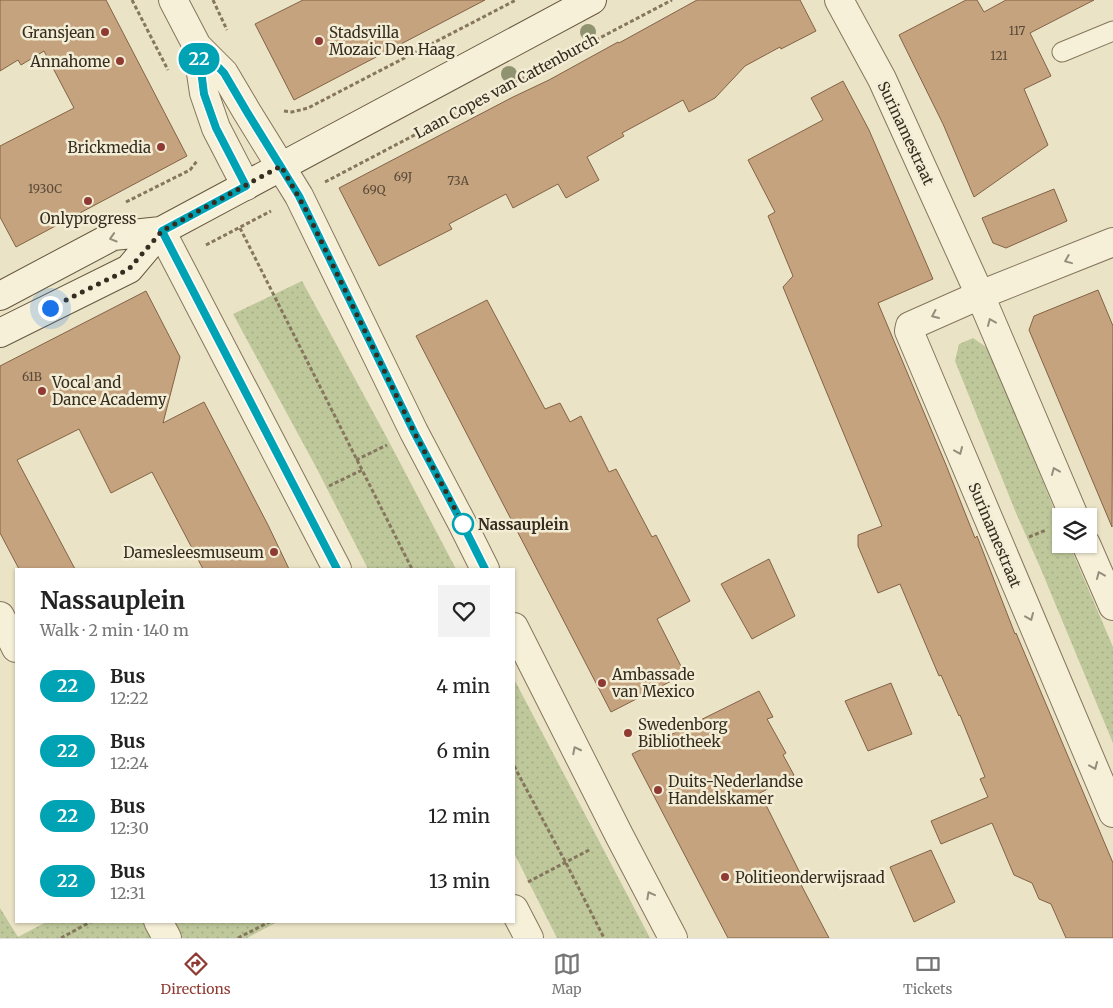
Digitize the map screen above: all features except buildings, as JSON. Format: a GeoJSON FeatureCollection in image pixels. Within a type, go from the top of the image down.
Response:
{"type":"FeatureCollection","features":[{"type":"Feature","properties":{"kind":"street"},"geometry":{"type":"LineString","coordinates":[[173,0],[198,46],[224,73],[299,196],[414,432],[484,568]]}},
{"type":"Feature","properties":{"kind":"street"},"geometry":{"type":"LineString","coordinates":[[0,333],[129,269],[162,231],[592,0]]}},
{"type":"Feature","properties":{"kind":"street","name":"Surinamestraat"},"geometry":{"type":"LineString","coordinates":[[839,0],[882,79],[980,295],[1071,508]]}},
{"type":"Feature","properties":{"kind":"street"},"geometry":{"type":"LineString","coordinates":[[198,46],[204,94],[216,128],[246,186]]}},
{"type":"Feature","properties":{"kind":"street"},"geometry":{"type":"LineString","coordinates":[[0,296],[113,236],[162,231]]}},
{"type":"Feature","properties":{"kind":"street"},"geometry":{"type":"LineString","coordinates":[[162,231],[336,568]]}},
{"type":"Feature","properties":{"kind":"street"},"geometry":{"type":"LineString","coordinates":[[980,295],[1113,242]]}},
{"type":"Feature","properties":{"kind":"street","name":"Surinamestraat"},"geometry":{"type":"LineString","coordinates":[[980,295],[910,326],[909,331],[1113,813]]}},
{"type":"Feature","properties":{"kind":"street"},"geometry":{"type":"LineString","coordinates":[[1090,553],[1113,606]]}},
{"type":"Feature","properties":{"kind":"street"},"geometry":{"type":"LineString","coordinates":[[0,616],[15,646]]}},
{"type":"Feature","properties":{"kind":"street"},"geometry":{"type":"LineString","coordinates":[[515,629],[618,835],[673,938]]}},
{"type":"Feature","properties":{"kind":"street"},"geometry":{"type":"LineString","coordinates":[[518,897],[529,938]]}},
{"type":"Feature","properties":{"kind":"street"},"geometry":{"type":"LineString","coordinates":[[159,923],[167,938]]}},
{"type":"Feature","properties":{"kind":"lane"},"geometry":{"type":"LineString","coordinates":[[1062,52],[1113,31]]}},
{"type":"Feature","properties":{"kind":"path"},"geometry":{"type":"LineString","coordinates":[[281,110],[292,112],[308,108],[516,0]]}},
{"type":"Feature","properties":{"kind":"path","name":"Laan Copes van Cattenburch"},"geometry":{"type":"LineString","coordinates":[[342,173],[672,0]]}},
{"type":"Feature","properties":{"kind":"path"},"geometry":{"type":"LineString","coordinates":[[137,196],[190,170],[199,155]]}},
{"type":"Feature","properties":{"kind":"path"},"geometry":{"type":"LineString","coordinates":[[299,196],[240,228],[411,568]]}},
{"type":"Feature","properties":{"kind":"path"},"geometry":{"type":"LineString","coordinates":[[301,499],[362,470]]}},
{"type":"Feature","properties":{"kind":"path"},"geometry":{"type":"LineString","coordinates":[[515,768],[566,862],[604,938]]}},
{"type":"Feature","properties":{"kind":"path"},"geometry":{"type":"LineString","coordinates":[[518,897],[566,862]]}},
{"type":"Feature","properties":{"kind":"path"},"geometry":{"type":"LineString","coordinates":[[62,938],[88,923]]}},
{"type":"Feature","properties":{"kind":"path"},"geometry":{"type":"LineString","coordinates":[[238,938],[267,923]]}},
{"type":"Feature","properties":{"kind":"green space"},"geometry":{"type":"Polygon","coordinates":[[[302,281],[455,568],[367,568],[317,469],[233,314],[302,281]]]}},
{"type":"Feature","properties":{"kind":"green space"},"geometry":{"type":"Polygon","coordinates":[[[973,338],[989,349],[1054,508],[1052,508],[1052,553],[1073,553],[1113,647],[1113,743],[1016,513],[955,361],[959,344],[973,338]]]}},
{"type":"Feature","properties":{"kind":"green space"},"geometry":{"type":"Polygon","coordinates":[[[515,681],[650,938],[557,938],[515,855],[515,681]]]}},
{"type":"Feature","properties":{"kind":"green space"},"geometry":{"type":"Polygon","coordinates":[[[0,908],[18,937],[44,923],[275,923],[247,938],[0,938],[0,908]]]}},
{"type":"Feature","properties":{"kind":"bus line","name":"22"},"geometry":{"type":"LineString","coordinates":[[336,568],[162,231],[246,186],[216,128],[204,94],[198,46],[224,73],[299,196],[414,432],[484,568]]}},
{"type":"Feature","properties":{"kind":"place","name":"Gransjean"},"geometry":{"type":"Point","coordinates":[105,32]}},
{"type":"Feature","properties":{"kind":"place","name":"Stadsvilla Mozaic Den Haag"},"geometry":{"type":"Point","coordinates":[319,41]}},
{"type":"Feature","properties":{"kind":"place","name":"Annahome"},"geometry":{"type":"Point","coordinates":[120,61]}},
{"type":"Feature","properties":{"kind":"place","name":"Brickmedia"},"geometry":{"type":"Point","coordinates":[161,147]}},
{"type":"Feature","properties":{"kind":"place","name":"Onlyprogress"},"geometry":{"type":"Point","coordinates":[88,201]}},
{"type":"Feature","properties":{"kind":"place","name":"Vocal and Dance Academy"},"geometry":{"type":"Point","coordinates":[42,391]}},
{"type":"Feature","properties":{"kind":"place","name":"Nassauplein"},"geometry":{"type":"Point","coordinates":[463,524]}},
{"type":"Feature","properties":{"kind":"place","name":"Damesleesmuseum"},"geometry":{"type":"Point","coordinates":[274,552]}},
{"type":"Feature","properties":{"kind":"place","name":"Ambassade van Mexico"},"geometry":{"type":"Point","coordinates":[602,683]}},
{"type":"Feature","properties":{"kind":"place","name":"Swedenborg Bibliotheek"},"geometry":{"type":"Point","coordinates":[628,733]}},
{"type":"Feature","properties":{"kind":"place","name":"Duits-Nederlandse Handelskamer"},"geometry":{"type":"Point","coordinates":[658,790]}},
{"type":"Feature","properties":{"kind":"place","name":"Politieonderwijsraad"},"geometry":{"type":"Point","coordinates":[725,877]}},
{"type":"Feature","properties":{"kind":"route"},"geometry":{"type":"LineString","coordinates":[[50,308],[129,269],[162,231],[281,166],[299,196],[414,432],[463,524]]}}]}
